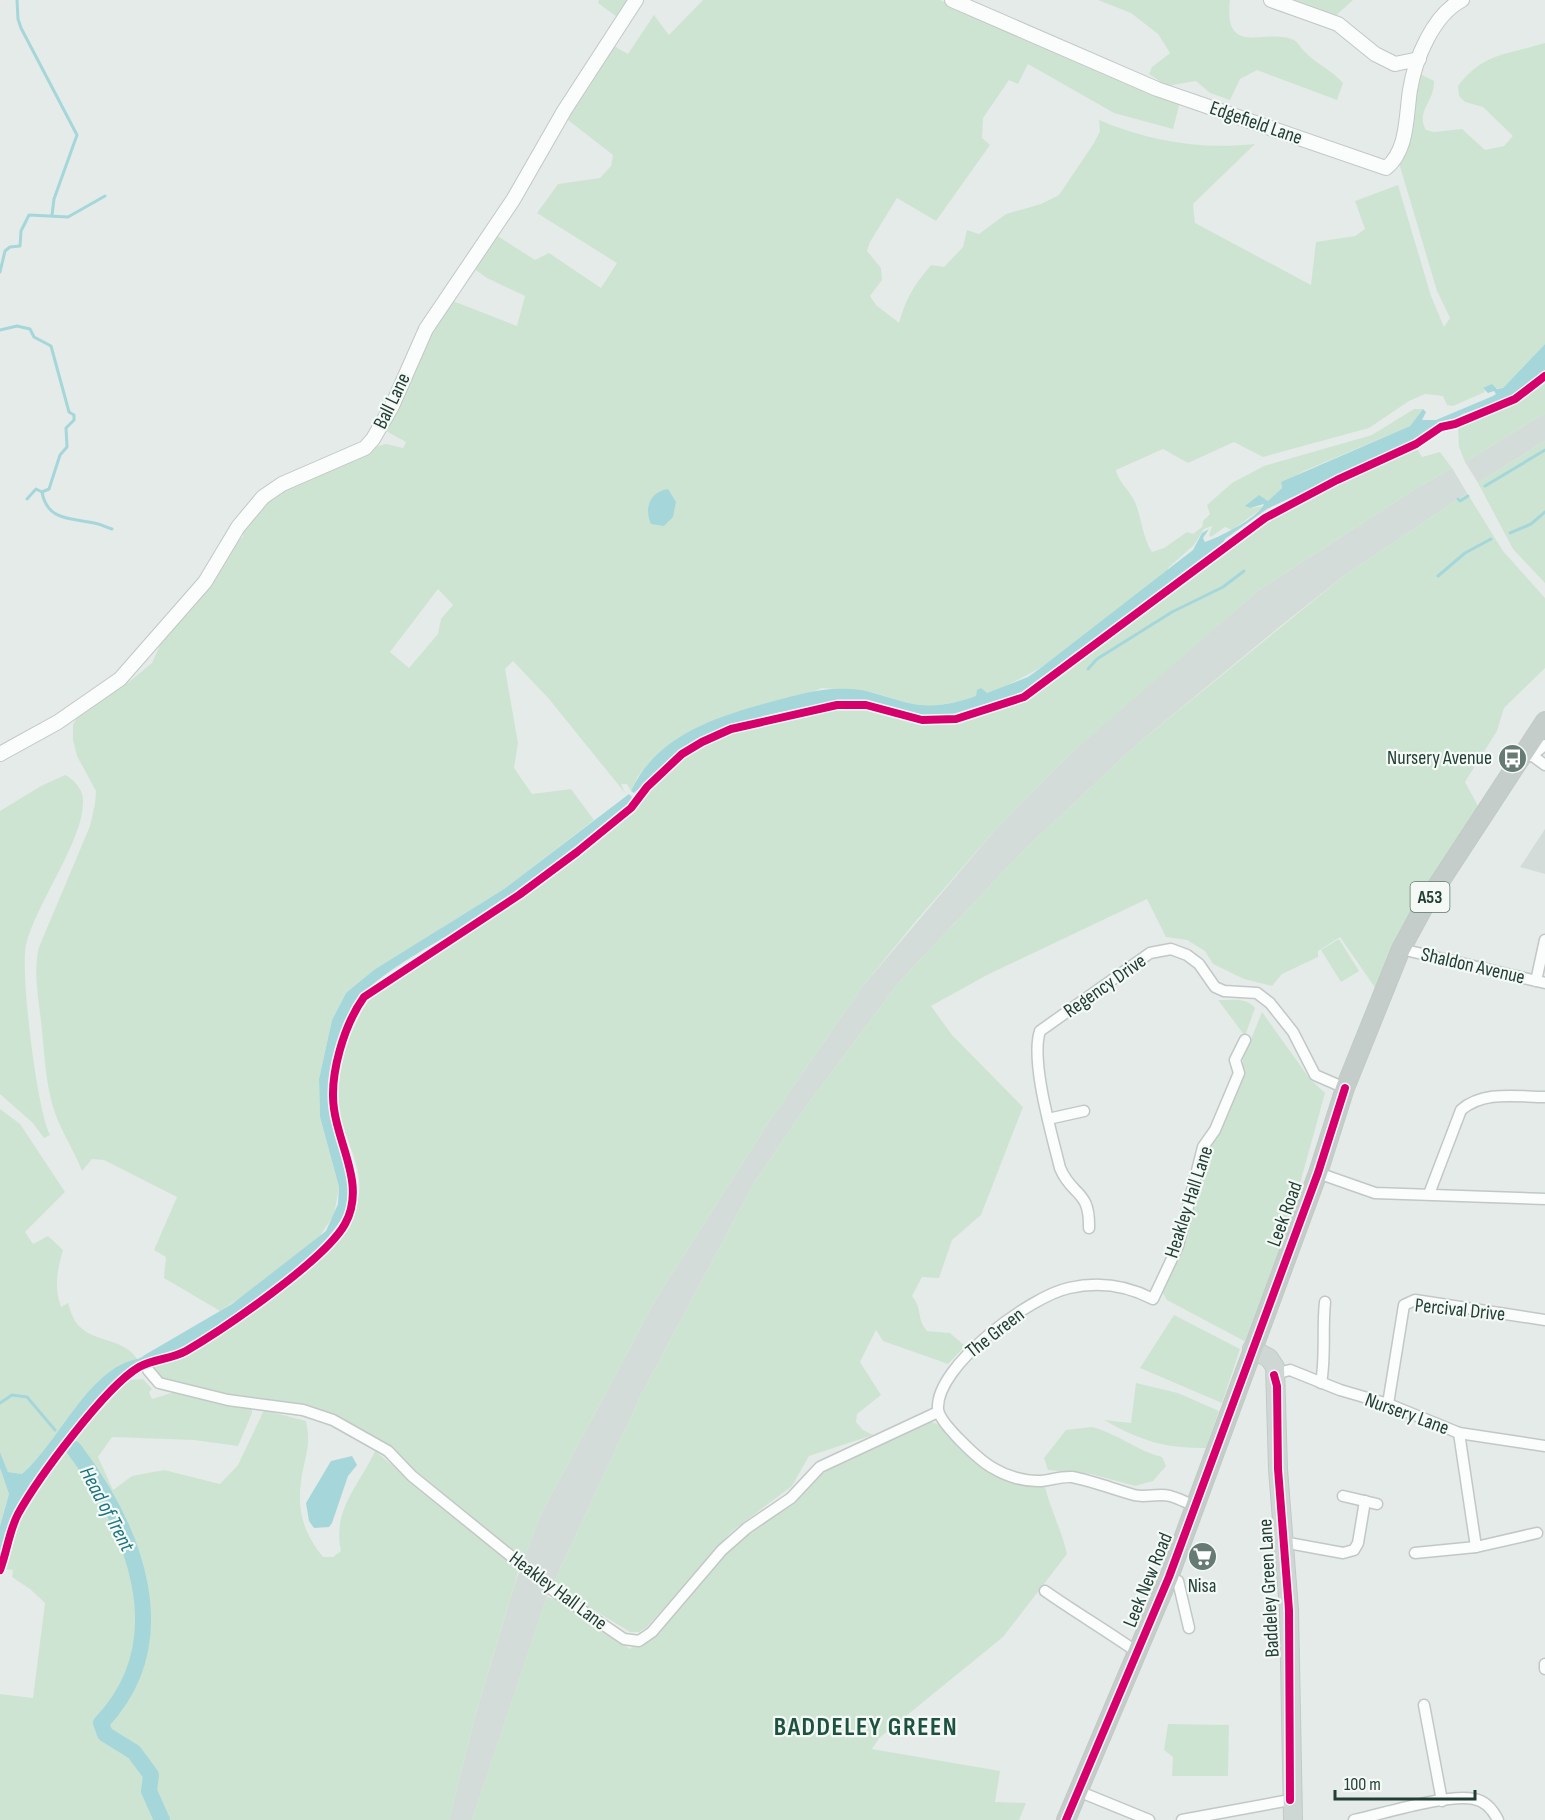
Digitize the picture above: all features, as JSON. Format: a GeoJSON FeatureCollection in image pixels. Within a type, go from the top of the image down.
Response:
{"type":"FeatureCollection","features":[{"type":"Feature","properties":{"kind":"highway","name":"Leek Road"},"geometry":{"type":"LineString","coordinates":[[1252,1349],[1318,1173],[1345,1088],[1401,949],[1426,903],[1529,753],[1545,721]]}},
{"type":"Feature","properties":{"kind":"highway","name":"Leek New Road"},"geometry":{"type":"LineString","coordinates":[[1066,1820],[1169,1577],[1252,1349]]}},
{"type":"Feature","properties":{"kind":"main road"},"geometry":{"type":"LineString","coordinates":[[1245,1371],[1275,1377],[1275,1367],[1269,1358],[1252,1349]]}},
{"type":"Feature","properties":{"kind":"main road","name":"Baddeley Green Lane"},"geometry":{"type":"LineString","coordinates":[[1275,1377],[1283,1542],[1289,1610],[1290,1800],[1293,1820]]}},
{"type":"Feature","properties":{"kind":"street","name":"Ball Lane"},"geometry":{"type":"LineString","coordinates":[[0,754],[58,722],[120,679],[205,582],[238,526],[263,497],[282,484],[365,448],[373,439],[392,406],[426,328],[513,200],[564,111],[636,0]]}},
{"type":"Feature","properties":{"kind":"street","name":"Edgefield Lane"},"geometry":{"type":"LineString","coordinates":[[952,0],[1157,89],[1386,168],[1395,162],[1404,138],[1410,90],[1419,59],[1430,36],[1446,13],[1462,0]]}},
{"type":"Feature","properties":{"kind":"street"},"geometry":{"type":"LineString","coordinates":[[1271,0],[1338,24],[1375,54],[1395,64],[1419,59]]}},
{"type":"Feature","properties":{"kind":"street"},"geometry":{"type":"LineString","coordinates":[[1545,746],[1529,753],[1545,765]]}},
{"type":"Feature","properties":{"kind":"street"},"geometry":{"type":"LineString","coordinates":[[1540,982],[1545,940]]}},
{"type":"Feature","properties":{"kind":"street","name":"Regency Drive"},"geometry":{"type":"LineString","coordinates":[[1089,1228],[1089,1209],[1082,1196],[1064,1178],[1048,1119],[1036,1041],[1040,1031],[1150,953],[1171,949],[1187,955],[1199,964],[1215,987],[1224,991],[1257,993],[1270,1003],[1293,1032],[1315,1075],[1345,1088]]}},
{"type":"Feature","properties":{"kind":"street","name":"Shaldon Avenue"},"geometry":{"type":"LineString","coordinates":[[1401,949],[1540,982]]}},
{"type":"Feature","properties":{"kind":"street","name":"Heakley Hall Lane"},"geometry":{"type":"LineString","coordinates":[[1153,1299],[1178,1246],[1203,1147],[1215,1130],[1237,1078],[1239,1072],[1235,1060],[1245,1040]]}},
{"type":"Feature","properties":{"kind":"street"},"geometry":{"type":"LineString","coordinates":[[1430,1194],[1461,1110],[1468,1104],[1491,1096],[1545,1097]]}},
{"type":"Feature","properties":{"kind":"street"},"geometry":{"type":"LineString","coordinates":[[1048,1119],[1084,1111]]}},
{"type":"Feature","properties":{"kind":"street"},"geometry":{"type":"LineString","coordinates":[[1318,1173],[1376,1193],[1545,1199]]}},
{"type":"Feature","properties":{"kind":"street","name":"The Green"},"geometry":{"type":"LineString","coordinates":[[938,1412],[938,1400],[949,1375],[968,1352],[1040,1298],[1068,1288],[1101,1284],[1130,1287],[1153,1299]]}},
{"type":"Feature","properties":{"kind":"street","name":"Percival Drive"},"geometry":{"type":"LineString","coordinates":[[1388,1404],[1404,1305],[1415,1300],[1545,1320]]}},
{"type":"Feature","properties":{"kind":"street"},"geometry":{"type":"LineString","coordinates":[[1321,1383],[1325,1364],[1322,1330],[1325,1302]]}},
{"type":"Feature","properties":{"kind":"street","name":"Heakley Hall Lane"},"geometry":{"type":"LineString","coordinates":[[148,1370],[159,1383],[228,1400],[303,1410],[333,1420],[388,1451],[412,1476],[554,1591],[624,1639],[639,1641],[652,1632],[722,1550],[747,1527],[790,1498],[820,1467],[938,1412]]}},
{"type":"Feature","properties":{"kind":"street","name":"Nursery Lane"},"geometry":{"type":"LineString","coordinates":[[1275,1377],[1290,1370],[1321,1383],[1388,1404],[1459,1433],[1545,1446]]}},
{"type":"Feature","properties":{"kind":"street"},"geometry":{"type":"LineString","coordinates":[[938,1412],[970,1450],[992,1468],[1014,1477],[1038,1481],[1070,1477],[1136,1496],[1169,1496],[1195,1506]]}},
{"type":"Feature","properties":{"kind":"street"},"geometry":{"type":"LineString","coordinates":[[1459,1433],[1476,1547]]}},
{"type":"Feature","properties":{"kind":"street"},"geometry":{"type":"LineString","coordinates":[[1343,1496],[1377,1504]]}},
{"type":"Feature","properties":{"kind":"street"},"geometry":{"type":"LineString","coordinates":[[1283,1542],[1343,1553],[1354,1550],[1358,1543],[1365,1501]]}},
{"type":"Feature","properties":{"kind":"street"},"geometry":{"type":"LineString","coordinates":[[1415,1553],[1476,1547],[1537,1533]]}},
{"type":"Feature","properties":{"kind":"street"},"geometry":{"type":"LineString","coordinates":[[1169,1577],[1179,1581],[1189,1628]]}},
{"type":"Feature","properties":{"kind":"street"},"geometry":{"type":"LineString","coordinates":[[1052,1592],[1137,1652]]}},
{"type":"Feature","properties":{"kind":"street"},"geometry":{"type":"LineString","coordinates":[[1545,1664],[1545,1669]]}},
{"type":"Feature","properties":{"kind":"street"},"geometry":{"type":"LineString","coordinates":[[1424,1706],[1442,1801]]}},
{"type":"Feature","properties":{"kind":"street"},"geometry":{"type":"LineString","coordinates":[[1078,1791],[1149,1820]]}},
{"type":"Feature","properties":{"kind":"street"},"geometry":{"type":"LineString","coordinates":[[1354,1820],[1442,1801],[1474,1799],[1491,1808],[1498,1820]]}},
{"type":"Feature","properties":{"kind":"street"},"geometry":{"type":"LineString","coordinates":[[1182,1820],[1290,1800]]}},
{"type":"Feature","properties":{"kind":"shaded area"},"geometry":{"type":"Polygon","coordinates":[[[1545,413],[1545,441],[1478,483],[1465,462],[1545,413]]]}},
{"type":"Feature","properties":{"kind":"shaded area"},"geometry":{"type":"Polygon","coordinates":[[[1452,468],[1467,493],[1345,575],[1283,624],[1136,745],[1022,852],[899,982],[804,1109],[754,1183],[642,1393],[547,1597],[472,1820],[449,1820],[476,1713],[515,1583],[540,1516],[656,1299],[770,1120],[862,987],[996,829],[1069,755],[1129,702],[1259,590],[1412,491],[1452,468]]]}},
{"type":"Feature","properties":{"kind":"shaded area"},"geometry":{"type":"Polygon","coordinates":[[[1545,829],[1545,874],[1520,867],[1545,829]]]}},
{"type":"Feature","properties":{"kind":"green space"},"geometry":{"type":"Polygon","coordinates":[[[599,0],[628,0],[617,17],[598,3],[599,0]]]}},
{"type":"Feature","properties":{"kind":"green space"},"geometry":{"type":"Polygon","coordinates":[[[703,0],[940,0],[1038,45],[1180,102],[1173,129],[1114,113],[1028,64],[1018,84],[1009,80],[983,118],[982,138],[990,145],[936,221],[897,198],[870,242],[867,251],[881,268],[882,280],[870,296],[876,305],[899,323],[911,292],[931,265],[944,267],[963,247],[967,230],[979,234],[1006,214],[1041,204],[1059,195],[1094,143],[1100,131],[1099,120],[1156,138],[1195,145],[1255,144],[1193,204],[1195,223],[1311,285],[1316,242],[1355,236],[1365,229],[1355,201],[1398,185],[1431,296],[1444,327],[1450,318],[1437,291],[1399,163],[1407,149],[1420,74],[1434,81],[1432,95],[1423,117],[1426,130],[1434,132],[1462,129],[1485,150],[1504,146],[1513,136],[1483,107],[1465,102],[1459,96],[1458,86],[1477,67],[1497,56],[1545,43],[1545,344],[1503,388],[1483,388],[1485,392],[1453,406],[1447,405],[1443,396],[1425,394],[1409,401],[1369,428],[1263,457],[1234,442],[1188,463],[1163,449],[1116,470],[1135,502],[1146,540],[1152,552],[1164,548],[1187,532],[1193,534],[1202,527],[1203,521],[1210,514],[1207,505],[1232,483],[1264,466],[1372,435],[1414,409],[1423,409],[1410,426],[1304,471],[1281,484],[1282,488],[1268,502],[1266,499],[1250,508],[1265,506],[1232,530],[1225,527],[1211,537],[1209,535],[1212,526],[1204,529],[1194,545],[1168,568],[1170,578],[1042,667],[1002,688],[962,701],[933,706],[914,705],[872,692],[822,688],[666,747],[638,776],[631,791],[627,784],[621,784],[625,793],[549,699],[513,661],[505,669],[518,743],[514,768],[532,794],[571,789],[594,820],[504,889],[346,993],[332,1020],[319,1079],[320,1117],[339,1187],[334,1215],[319,1237],[261,1284],[220,1311],[164,1278],[166,1257],[154,1250],[177,1197],[104,1160],[92,1159],[82,1171],[51,1100],[37,993],[37,956],[90,826],[96,791],[77,756],[73,740],[73,725],[79,714],[129,682],[152,663],[163,639],[212,584],[232,544],[243,537],[246,522],[258,508],[297,482],[378,446],[386,444],[403,448],[406,442],[386,431],[430,337],[453,301],[517,326],[525,296],[487,278],[473,268],[496,235],[535,260],[549,253],[601,288],[617,263],[537,213],[558,184],[600,178],[611,166],[613,155],[568,120],[585,85],[612,45],[628,54],[654,15],[669,35],[703,0]],[[438,589],[390,652],[409,668],[438,634],[441,619],[453,605],[438,589]]]}},
{"type":"Feature","properties":{"kind":"green space"},"geometry":{"type":"Polygon","coordinates":[[[1098,0],[1230,0],[1230,18],[1233,29],[1240,35],[1249,37],[1283,37],[1295,41],[1309,56],[1343,83],[1337,100],[1257,70],[1240,79],[1230,100],[1210,93],[1196,81],[1167,86],[1149,74],[1152,67],[1170,53],[1158,34],[1131,13],[1098,0]]]}},
{"type":"Feature","properties":{"kind":"green space"},"geometry":{"type":"Polygon","coordinates":[[[1288,0],[1353,0],[1332,19],[1288,0]]]}},
{"type":"Feature","properties":{"kind":"green space"},"geometry":{"type":"Polygon","coordinates":[[[1545,379],[1545,413],[1465,462],[1459,447],[1458,427],[1525,397],[1545,379]]]}},
{"type":"Feature","properties":{"kind":"green space"},"geometry":{"type":"Polygon","coordinates":[[[1545,441],[1545,583],[1513,549],[1478,483],[1545,441]]]}},
{"type":"Feature","properties":{"kind":"green space"},"geometry":{"type":"Polygon","coordinates":[[[1416,447],[1422,457],[1440,452],[1452,468],[1412,491],[1259,590],[1069,755],[996,829],[862,987],[770,1120],[656,1299],[540,1516],[524,1559],[425,1481],[381,1441],[347,1422],[310,1407],[252,1400],[161,1378],[151,1366],[188,1351],[239,1320],[331,1249],[346,1229],[354,1213],[359,1180],[339,1114],[337,1084],[349,1038],[370,998],[548,880],[637,809],[639,802],[675,763],[697,747],[732,731],[837,708],[862,709],[921,724],[959,721],[1013,704],[1059,676],[1261,525],[1291,507],[1416,447]]]}},
{"type":"Feature","properties":{"kind":"green space"},"geometry":{"type":"Polygon","coordinates":[[[1467,493],[1503,551],[1545,598],[1545,668],[1504,708],[1497,731],[1465,782],[1478,806],[1417,901],[1378,992],[1340,937],[1318,951],[1318,957],[1282,974],[1272,986],[1244,979],[1213,964],[1205,951],[1187,940],[1166,937],[1147,899],[987,975],[931,1006],[952,1035],[1023,1107],[981,1215],[952,1240],[939,1278],[922,1277],[912,1296],[927,1331],[950,1333],[965,1346],[948,1364],[883,1341],[876,1330],[860,1362],[881,1395],[857,1414],[856,1422],[863,1430],[873,1435],[809,1456],[792,1486],[731,1532],[647,1627],[639,1632],[630,1632],[556,1587],[554,1582],[642,1393],[754,1183],[804,1109],[899,982],[1022,852],[1136,745],[1345,575],[1467,493]]]}},
{"type":"Feature","properties":{"kind":"green space"},"geometry":{"type":"Polygon","coordinates":[[[65,775],[80,789],[83,800],[82,816],[68,852],[31,928],[25,960],[25,982],[35,1071],[50,1135],[44,1138],[33,1123],[0,1094],[0,811],[41,786],[65,775]]]}},
{"type":"Feature","properties":{"kind":"green space"},"geometry":{"type":"Polygon","coordinates":[[[1339,939],[1359,971],[1341,982],[1321,950],[1339,939]]]}},
{"type":"Feature","properties":{"kind":"green space"},"geometry":{"type":"Polygon","coordinates":[[[1218,1000],[1248,1002],[1255,1008],[1245,1036],[1218,1000]]]}},
{"type":"Feature","properties":{"kind":"green space"},"geometry":{"type":"Polygon","coordinates":[[[1262,1012],[1310,1079],[1325,1093],[1283,1245],[1246,1342],[1167,1300],[1162,1292],[1205,1148],[1243,1076],[1243,1059],[1262,1012]]]}},
{"type":"Feature","properties":{"kind":"green space"},"geometry":{"type":"Polygon","coordinates":[[[0,1109],[20,1124],[65,1192],[25,1232],[33,1244],[48,1236],[63,1250],[57,1278],[61,1307],[68,1303],[74,1319],[81,1328],[124,1347],[137,1359],[120,1366],[89,1391],[49,1444],[22,1474],[8,1472],[0,1452],[0,1109]]]}},
{"type":"Feature","properties":{"kind":"green space"},"geometry":{"type":"Polygon","coordinates":[[[1174,1315],[1240,1349],[1222,1403],[1140,1368],[1174,1315]]]}},
{"type":"Feature","properties":{"kind":"green space"},"geometry":{"type":"Polygon","coordinates":[[[143,1379],[152,1389],[149,1392],[152,1399],[178,1391],[252,1408],[252,1413],[238,1446],[194,1440],[112,1437],[98,1457],[113,1490],[132,1476],[164,1470],[220,1484],[238,1465],[264,1410],[306,1421],[308,1445],[301,1482],[301,1513],[311,1539],[323,1557],[333,1557],[341,1551],[339,1536],[344,1510],[375,1451],[519,1569],[476,1713],[449,1820],[0,1820],[0,1694],[33,1698],[45,1603],[12,1577],[13,1570],[3,1569],[12,1535],[30,1497],[55,1462],[128,1380],[143,1379]]]}},
{"type":"Feature","properties":{"kind":"green space"},"geometry":{"type":"Polygon","coordinates":[[[1136,1383],[1178,1393],[1219,1411],[1206,1448],[1177,1447],[1153,1442],[1104,1420],[1131,1423],[1136,1383]]]}},
{"type":"Feature","properties":{"kind":"green space"},"geometry":{"type":"Polygon","coordinates":[[[928,1421],[941,1427],[975,1463],[995,1476],[1018,1484],[1045,1487],[1067,1554],[1003,1637],[879,1738],[872,1749],[1000,1771],[995,1802],[1026,1803],[1019,1820],[472,1820],[547,1597],[560,1600],[630,1649],[748,1531],[787,1507],[815,1479],[839,1462],[928,1421]]]}},
{"type":"Feature","properties":{"kind":"green space"},"geometry":{"type":"Polygon","coordinates":[[[1092,1427],[1162,1457],[1166,1466],[1153,1481],[1135,1486],[1091,1474],[1048,1470],[1044,1458],[1066,1430],[1092,1427]]]}},
{"type":"Feature","properties":{"kind":"green space"},"geometry":{"type":"Polygon","coordinates":[[[0,1468],[9,1494],[0,1526],[0,1468]]]}},
{"type":"Feature","properties":{"kind":"green space"},"geometry":{"type":"Polygon","coordinates":[[[1168,1724],[1229,1725],[1228,1776],[1172,1776],[1173,1757],[1164,1750],[1168,1724]]]}},
{"type":"Feature","properties":{"kind":"water"},"geometry":{"type":"Polygon","coordinates":[[[1545,344],[1545,370],[1513,396],[1463,414],[1424,436],[1267,509],[1225,539],[1222,546],[1022,693],[947,716],[904,714],[862,702],[843,700],[777,713],[734,725],[700,738],[681,751],[634,793],[631,791],[642,771],[673,741],[732,713],[793,696],[831,689],[867,691],[913,704],[937,705],[976,696],[977,690],[981,688],[987,693],[1028,677],[1193,550],[1202,533],[1209,529],[1203,538],[1205,542],[1247,521],[1264,504],[1250,508],[1245,506],[1259,495],[1268,501],[1282,488],[1281,482],[1410,426],[1423,409],[1426,412],[1422,420],[1436,420],[1493,396],[1496,394],[1494,391],[1488,393],[1483,388],[1492,384],[1497,389],[1503,388],[1545,344]]]}},
{"type":"Feature","properties":{"kind":"water"},"geometry":{"type":"Polygon","coordinates":[[[668,489],[676,502],[673,517],[664,526],[651,524],[648,507],[652,497],[668,489]]]}},
{"type":"Feature","properties":{"kind":"water"},"geometry":{"type":"Polygon","coordinates":[[[629,794],[632,797],[627,806],[543,874],[490,911],[396,967],[363,993],[346,1019],[332,1066],[332,1114],[350,1187],[344,1215],[328,1238],[304,1261],[247,1307],[172,1354],[146,1362],[143,1356],[232,1304],[326,1231],[338,1204],[339,1187],[320,1117],[319,1079],[332,1020],[346,993],[374,970],[504,889],[629,794]]]}},
{"type":"Feature","properties":{"kind":"water"},"geometry":{"type":"Polygon","coordinates":[[[137,1359],[139,1364],[116,1381],[25,1499],[15,1518],[0,1565],[0,1526],[9,1494],[0,1468],[0,1452],[8,1472],[22,1474],[49,1444],[89,1391],[120,1365],[137,1359]]]}},
{"type":"Feature","properties":{"kind":"water"},"geometry":{"type":"Polygon","coordinates":[[[352,1456],[357,1465],[348,1476],[332,1523],[329,1527],[314,1528],[309,1521],[306,1503],[331,1461],[352,1456]]]}},
{"type":"Feature","properties":{"kind":"waterway"},"geometry":{"type":"LineString","coordinates":[[17,0],[21,28],[77,135],[54,199],[52,215]]}},
{"type":"Feature","properties":{"kind":"waterway"},"geometry":{"type":"LineString","coordinates":[[0,272],[5,251],[10,247],[20,246],[21,231],[29,215],[68,217],[105,196]]}},
{"type":"Feature","properties":{"kind":"waterway"},"geometry":{"type":"LineString","coordinates":[[0,330],[17,326],[30,329],[34,337],[51,346],[69,412],[74,415],[74,420],[66,428],[67,447],[60,455],[49,489],[42,492],[36,489],[27,499]]}},
{"type":"Feature","properties":{"kind":"waterway"},"geometry":{"type":"LineString","coordinates":[[1485,486],[1545,450]]}},
{"type":"Feature","properties":{"kind":"waterway"},"geometry":{"type":"LineString","coordinates":[[42,492],[49,508],[55,513],[69,519],[96,523],[112,529]]}},
{"type":"Feature","properties":{"kind":"waterway"},"geometry":{"type":"LineString","coordinates":[[1458,499],[1460,501],[1468,496]]}},
{"type":"Feature","properties":{"kind":"waterway"},"geometry":{"type":"LineString","coordinates":[[1510,533],[1531,524],[1545,512]]}},
{"type":"Feature","properties":{"kind":"waterway"},"geometry":{"type":"LineString","coordinates":[[1438,576],[1465,553],[1491,539]]}},
{"type":"Feature","properties":{"kind":"waterway"},"geometry":{"type":"LineString","coordinates":[[1088,669],[1097,659],[1172,612],[1223,587],[1244,571]]}},
{"type":"Feature","properties":{"kind":"waterway"},"geometry":{"type":"LineString","coordinates":[[126,1370],[158,1355]]}},
{"type":"Feature","properties":{"kind":"waterway","name":"Head of Trent"},"geometry":{"type":"LineString","coordinates":[[0,1403],[12,1395],[27,1397],[55,1430]]}},
{"type":"Feature","properties":{"kind":"waterway","name":"Head of Trent"},"geometry":{"type":"LineString","coordinates":[[74,1449],[96,1480],[115,1513],[130,1549],[140,1584],[143,1621],[139,1656],[125,1691],[101,1723],[105,1734],[134,1752],[151,1775],[149,1791],[162,1820]]}},
{"type":"Feature","properties":{"kind":"cycle path"},"geometry":{"type":"LineString","coordinates":[[0,1570],[18,1514],[73,1434],[109,1393],[139,1367],[186,1351],[248,1311],[317,1256],[345,1224],[351,1210],[352,1181],[334,1109],[334,1081],[344,1036],[364,997],[519,895],[577,852],[631,808],[647,787],[682,754],[702,742],[731,729],[837,705],[866,705],[922,720],[956,719],[1024,697],[1265,518],[1337,480],[1416,444],[1441,427],[1455,424],[1515,399],[1545,376]]}},
{"type":"Feature","properties":{"kind":"cycle path"},"geometry":{"type":"LineString","coordinates":[[1066,1820],[1169,1577],[1318,1173],[1345,1088]]}},
{"type":"Feature","properties":{"kind":"cycle path"},"geometry":{"type":"LineString","coordinates":[[1274,1375],[1277,1386],[1278,1469],[1289,1610],[1290,1800]]}},
{"type":"Feature","properties":{"kind":"place","name":"Nursery Avenue"},"geometry":{"type":"Point","coordinates":[1513,758]}},
{"type":"Feature","properties":{"kind":"place","name":"Nisa"},"geometry":{"type":"Point","coordinates":[1202,1556]}},
{"type":"Feature","properties":{"kind":"district","name":"BADDELEY GREEN"},"geometry":{"type":"Point","coordinates":[866,1727]}}]}
